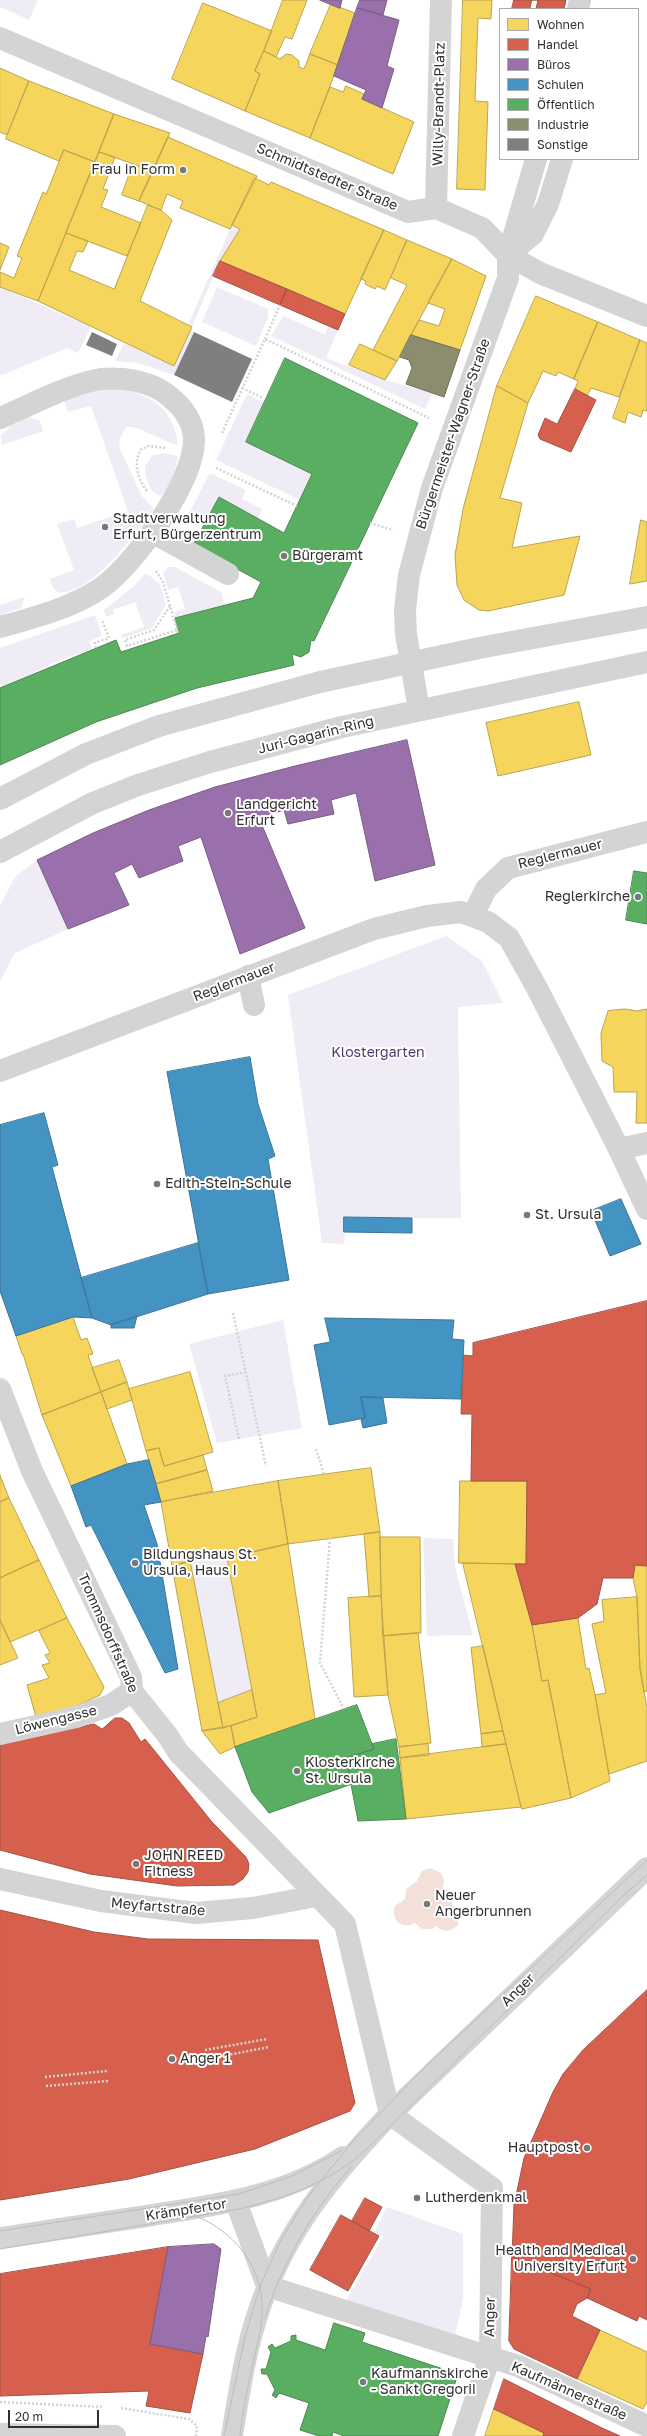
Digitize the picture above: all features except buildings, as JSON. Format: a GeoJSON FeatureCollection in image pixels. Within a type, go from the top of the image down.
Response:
{"type":"FeatureCollection","features":[{"type":"Feature","properties":{"kind":"street","name":"Willy-Brandt-Platz"},"geometry":{"type":"LineString","coordinates":[[436,208],[441,0]]}},
{"type":"Feature","properties":{"kind":"street","name":"Schmidtstedter Straße"},"geometry":{"type":"LineString","coordinates":[[0,38],[408,212],[436,208]]}},
{"type":"Feature","properties":{"kind":"street"},"geometry":{"type":"LineString","coordinates":[[508,255],[536,160]]}},
{"type":"Feature","properties":{"kind":"street"},"geometry":{"type":"LineString","coordinates":[[508,255],[533,234],[548,204],[562,160]]}},
{"type":"Feature","properties":{"kind":"street"},"geometry":{"type":"LineString","coordinates":[[436,208],[482,228],[508,255],[540,273],[647,316]]}},
{"type":"Feature","properties":{"kind":"street","name":"Bürgermeister-Wagner-Straße"},"geometry":{"type":"LineString","coordinates":[[419,710],[409,663],[405,610],[409,575],[432,488],[508,278],[508,255]]}},
{"type":"Feature","properties":{"kind":"street"},"geometry":{"type":"LineString","coordinates":[[0,418],[83,384],[102,379],[134,381],[160,390],[174,400],[183,410],[192,431],[194,440],[191,456],[175,493],[152,532],[126,565],[101,588],[84,598],[0,627]]}},
{"type":"Feature","properties":{"kind":"street"},"geometry":{"type":"LineString","coordinates":[[152,532],[228,574]]}},
{"type":"Feature","properties":{"kind":"street"},"geometry":{"type":"LineString","coordinates":[[0,799],[80,756],[159,726],[320,682],[557,632],[647,617]]}},
{"type":"Feature","properties":{"kind":"street","name":"Juri-Gagarin-Ring"},"geometry":{"type":"LineString","coordinates":[[0,852],[93,803],[138,785],[210,762],[342,727],[647,662]]}},
{"type":"Feature","properties":{"kind":"street","name":"Reglermauer"},"geometry":{"type":"LineString","coordinates":[[473,915],[486,889],[508,868],[522,871],[647,832]]}},
{"type":"Feature","properties":{"kind":"street","name":"Reglermauer"},"geometry":{"type":"LineString","coordinates":[[0,1071],[374,929],[427,916],[461,912],[473,915],[499,929],[509,938],[538,990],[619,1149],[647,1209]]}},
{"type":"Feature","properties":{"kind":"street"},"geometry":{"type":"LineString","coordinates":[[248,976],[254,1005]]}},
{"type":"Feature","properties":{"kind":"street"},"geometry":{"type":"LineString","coordinates":[[619,1149],[647,1143]]}},
{"type":"Feature","properties":{"kind":"street","name":"Trommsdorffstraße"},"geometry":{"type":"LineString","coordinates":[[0,1390],[32,1471],[131,1677],[132,1691],[168,1736],[178,1752],[316,1896]]}},
{"type":"Feature","properties":{"kind":"street","name":"Löwengasse"},"geometry":{"type":"LineString","coordinates":[[0,1734],[76,1717],[111,1705],[132,1691]]}},
{"type":"Feature","properties":{"kind":"street","name":"Anger"},"geometry":{"type":"LineString","coordinates":[[232,2436],[247,2358],[267,2286],[285,2248],[304,2217],[360,2146],[390,2114],[647,1868]]}},
{"type":"Feature","properties":{"kind":"street","name":"Meyfartstraße"},"geometry":{"type":"LineString","coordinates":[[0,1879],[101,1901],[196,1913],[253,1908],[316,1896]]}},
{"type":"Feature","properties":{"kind":"street"},"geometry":{"type":"LineString","coordinates":[[316,1896],[345,1924],[390,2114]]}},
{"type":"Feature","properties":{"kind":"street","name":"Anger"},"geometry":{"type":"LineString","coordinates":[[390,2114],[492,2188],[490,2357],[463,2436]]}},
{"type":"Feature","properties":{"kind":"street","name":"Krämpfertor"},"geometry":{"type":"LineString","coordinates":[[0,2238],[236,2202],[287,2187],[319,2172],[360,2146]]}},
{"type":"Feature","properties":{"kind":"street"},"geometry":{"type":"LineString","coordinates":[[236,2202],[267,2286]]}},
{"type":"Feature","properties":{"kind":"street","name":"Anger"},"geometry":{"type":"LineString","coordinates":[[267,2286],[490,2357]]}},
{"type":"Feature","properties":{"kind":"street","name":"Kaufmännerstraße"},"geometry":{"type":"LineString","coordinates":[[490,2357],[518,2366],[647,2426]]}},
{"type":"Feature","properties":{"kind":"street"},"geometry":{"type":"LineString","coordinates":[[0,2434],[115,2436]]}},
{"type":"Feature","properties":{"kind":"path"},"geometry":{"type":"LineString","coordinates":[[265,339],[280,305]]}},
{"type":"Feature","properties":{"kind":"path"},"geometry":{"type":"LineString","coordinates":[[242,388],[263,398]]}},
{"type":"Feature","properties":{"kind":"path"},"geometry":{"type":"LineString","coordinates":[[191,456],[297,506]]}},
{"type":"Feature","properties":{"kind":"path"},"geometry":{"type":"LineString","coordinates":[[193,519],[196,514],[206,520]]}},
{"type":"Feature","properties":{"kind":"path"},"geometry":{"type":"LineString","coordinates":[[151,567],[163,582],[170,606],[177,632],[127,646],[125,640],[154,630],[170,606]]}},
{"type":"Feature","properties":{"kind":"path"},"geometry":{"type":"LineString","coordinates":[[96,648],[95,643],[109,638],[99,612]]}},
{"type":"Feature","properties":{"kind":"path"},"geometry":{"type":"LineString","coordinates":[[233,1313],[266,1466]]}},
{"type":"Feature","properties":{"kind":"path"},"geometry":{"type":"LineString","coordinates":[[239,1439],[226,1376],[246,1372]]}},
{"type":"Feature","properties":{"kind":"path"},"geometry":{"type":"LineString","coordinates":[[316,1449],[324,1474]]}},
{"type":"Feature","properties":{"kind":"path"},"geometry":{"type":"LineString","coordinates":[[330,1538],[320,1663],[344,1709]]}},
{"type":"Feature","properties":{"kind":"path"},"geometry":{"type":"LineString","coordinates":[[206,2050],[267,2038]]}},
{"type":"Feature","properties":{"kind":"path"},"geometry":{"type":"LineString","coordinates":[[208,2059],[269,2047]]}},
{"type":"Feature","properties":{"kind":"path"},"geometry":{"type":"LineString","coordinates":[[45,2077],[107,2072]]}},
{"type":"Feature","properties":{"kind":"path"},"geometry":{"type":"LineString","coordinates":[[46,2086],[108,2081]]}},
{"type":"Feature","properties":{"kind":"green space"},"geometry":{"type":"Polygon","coordinates":[[[0,0],[38,0],[29,20],[0,7],[0,0]]]}},
{"type":"Feature","properties":{"kind":"green space"},"geometry":{"type":"Polygon","coordinates":[[[232,225],[240,229],[220,261],[192,327],[188,325],[232,225]]]}},
{"type":"Feature","properties":{"kind":"green space"},"geometry":{"type":"Polygon","coordinates":[[[0,287],[91,327],[78,353],[67,348],[0,376],[0,287]]]}},
{"type":"Feature","properties":{"kind":"green space"},"geometry":{"type":"Polygon","coordinates":[[[217,287],[268,309],[268,318],[256,346],[202,322],[217,287]]]}},
{"type":"Feature","properties":{"kind":"green space"},"geometry":{"type":"Polygon","coordinates":[[[283,316],[325,334],[328,326],[338,330],[326,358],[385,380],[433,393],[425,409],[271,336],[283,316]]]}},
{"type":"Feature","properties":{"kind":"green space"},"geometry":{"type":"Polygon","coordinates":[[[190,330],[194,332],[174,375],[138,363],[115,361],[124,343],[174,366],[190,330]]]}},
{"type":"Feature","properties":{"kind":"green space"},"geometry":{"type":"Polygon","coordinates":[[[105,386],[144,396],[163,408],[170,418],[175,430],[178,445],[143,430],[126,427],[120,438],[119,447],[142,496],[154,509],[125,547],[98,574],[84,584],[70,591],[58,592],[53,588],[50,579],[74,570],[57,524],[74,519],[77,528],[128,511],[91,406],[68,412],[64,401],[105,386]]]}},
{"type":"Feature","properties":{"kind":"green space"},"geometry":{"type":"Polygon","coordinates":[[[247,394],[264,403],[246,442],[312,474],[300,500],[216,460],[247,394]]]}},
{"type":"Feature","properties":{"kind":"green space"},"geometry":{"type":"Polygon","coordinates":[[[30,417],[40,421],[43,431],[2,445],[1,435],[11,426],[30,417]]]}},
{"type":"Feature","properties":{"kind":"green space"},"geometry":{"type":"Polygon","coordinates":[[[164,453],[178,456],[175,473],[168,489],[160,496],[150,488],[148,484],[145,466],[153,455],[164,453]]]}},
{"type":"Feature","properties":{"kind":"green space"},"geometry":{"type":"Polygon","coordinates":[[[210,473],[246,490],[242,499],[262,509],[258,519],[219,497],[207,520],[196,514],[190,525],[184,522],[210,473]]]}},
{"type":"Feature","properties":{"kind":"green space"},"geometry":{"type":"Polygon","coordinates":[[[168,567],[175,567],[221,592],[225,605],[175,618],[175,612],[185,609],[178,587],[168,590],[163,573],[168,567]]]}},
{"type":"Feature","properties":{"kind":"green space"},"geometry":{"type":"Polygon","coordinates":[[[146,573],[160,584],[166,605],[152,628],[123,638],[121,635],[144,627],[135,602],[113,610],[114,614],[106,617],[104,610],[133,587],[146,573]]]}},
{"type":"Feature","properties":{"kind":"green space"},"geometry":{"type":"Polygon","coordinates":[[[25,597],[21,608],[0,615],[0,605],[25,597]]]}},
{"type":"Feature","properties":{"kind":"green space"},"geometry":{"type":"Polygon","coordinates":[[[95,615],[102,635],[89,642],[92,649],[58,661],[2,688],[0,683],[0,648],[95,615]]]}},
{"type":"Feature","properties":{"kind":"green space"},"geometry":{"type":"Polygon","coordinates":[[[37,860],[68,929],[15,953],[0,981],[0,906],[15,877],[37,860]]]}},
{"type":"Feature","properties":{"kind":"green space","name":"Klostergarten"},"geometry":{"type":"Polygon","coordinates":[[[446,936],[482,961],[503,1003],[458,1007],[461,1218],[412,1218],[412,1233],[345,1232],[344,1244],[322,1243],[288,995],[446,936]]]}},
{"type":"Feature","properties":{"kind":"green space"},"geometry":{"type":"Polygon","coordinates":[[[283,1320],[302,1428],[217,1443],[189,1344],[283,1320]]]}},
{"type":"Feature","properties":{"kind":"green space"},"geometry":{"type":"Polygon","coordinates":[[[423,1538],[453,1539],[455,1567],[473,1635],[427,1636],[423,1538]]]}},
{"type":"Feature","properties":{"kind":"green space"},"geometry":{"type":"Polygon","coordinates":[[[226,1552],[252,1690],[218,1703],[190,1561],[226,1552]]]}},
{"type":"Feature","properties":{"kind":"green space"},"geometry":{"type":"Polygon","coordinates":[[[387,2207],[463,2234],[463,2299],[454,2340],[344,2304],[383,2237],[374,2232],[387,2207]]]}},
{"type":"Feature","properties":{"kind":"shaded area","name":"Neuer Angerbrunnen"},"geometry":{"type":"Polygon","coordinates":[[[430,1868],[441,1873],[444,1881],[443,1887],[452,1895],[452,1905],[459,1913],[458,1925],[447,1931],[441,1930],[436,1926],[432,1929],[422,1929],[415,1923],[410,1925],[402,1924],[398,1922],[394,1916],[395,1906],[405,1899],[406,1889],[417,1881],[422,1871],[430,1868]]]}},
{"type":"Feature","properties":{"kind":"tram line"},"geometry":{"type":"LineString","coordinates":[[224,2436],[245,2337],[260,2286],[281,2240],[307,2198],[353,2141],[426,2066],[647,1860]]}},
{"type":"Feature","properties":{"kind":"tram line"},"geometry":{"type":"LineString","coordinates":[[0,2249],[239,2209],[291,2194],[323,2180],[353,2161],[367,2149],[624,1895],[647,1875]]}},
{"type":"Feature","properties":{"kind":"tram line"},"geometry":{"type":"LineString","coordinates":[[0,2231],[239,2194],[292,2176],[341,2151]]}},
{"type":"Feature","properties":{"kind":"tram line"},"geometry":{"type":"LineString","coordinates":[[265,2318],[272,2297],[300,2238],[311,2220],[351,2167]]}},
{"type":"Feature","properties":{"kind":"tram line"},"geometry":{"type":"LineString","coordinates":[[168,2208],[205,2220],[222,2230],[236,2243],[256,2274],[261,2293],[262,2319],[247,2391],[240,2436]]}},
{"type":"Feature","properties":{"kind":"place","name":"Frau in Form"},"geometry":{"type":"Point","coordinates":[183,170]}},
{"type":"Feature","properties":{"kind":"place","name":"Stadtverwaltung Erfurt, Bürgerzentrum"},"geometry":{"type":"Point","coordinates":[105,527]}},
{"type":"Feature","properties":{"kind":"place","name":"Bürgeramt"},"geometry":{"type":"Point","coordinates":[284,556]}},
{"type":"Feature","properties":{"kind":"place","name":"Landgericht Erfurt"},"geometry":{"type":"Point","coordinates":[228,813]}},
{"type":"Feature","properties":{"kind":"place","name":"Reglerkirche"},"geometry":{"type":"Point","coordinates":[638,897]}},
{"type":"Feature","properties":{"kind":"place","name":"Edith-Stein-Schule"},"geometry":{"type":"Point","coordinates":[157,1184]}},
{"type":"Feature","properties":{"kind":"place","name":"St. Ursula"},"geometry":{"type":"Point","coordinates":[527,1215]}},
{"type":"Feature","properties":{"kind":"place","name":"Bildungshaus St. Ursula, Haus I"},"geometry":{"type":"Point","coordinates":[135,1563]}},
{"type":"Feature","properties":{"kind":"place","name":"Klosterkirche St. Ursula"},"geometry":{"type":"Point","coordinates":[297,1771]}},
{"type":"Feature","properties":{"kind":"place","name":"JOHN REED Fitness"},"geometry":{"type":"Point","coordinates":[136,1864]}},
{"type":"Feature","properties":{"kind":"place","name":"Neuer Angerbrunnen"},"geometry":{"type":"Point","coordinates":[427,1904]}},
{"type":"Feature","properties":{"kind":"place","name":"Anger 1"},"geometry":{"type":"Point","coordinates":[172,2059]}},
{"type":"Feature","properties":{"kind":"place","name":"Hauptpost"},"geometry":{"type":"Point","coordinates":[587,2148]}},
{"type":"Feature","properties":{"kind":"place","name":"Lutherdenkmal"},"geometry":{"type":"Point","coordinates":[417,2198]}},
{"type":"Feature","properties":{"kind":"place","name":"Health and Medical University Erfurt"},"geometry":{"type":"Point","coordinates":[633,2259]}},
{"type":"Feature","properties":{"kind":"place","name":"Kaufmannskirche - Sankt Gregorii"},"geometry":{"type":"Point","coordinates":[363,2382]}}]}
